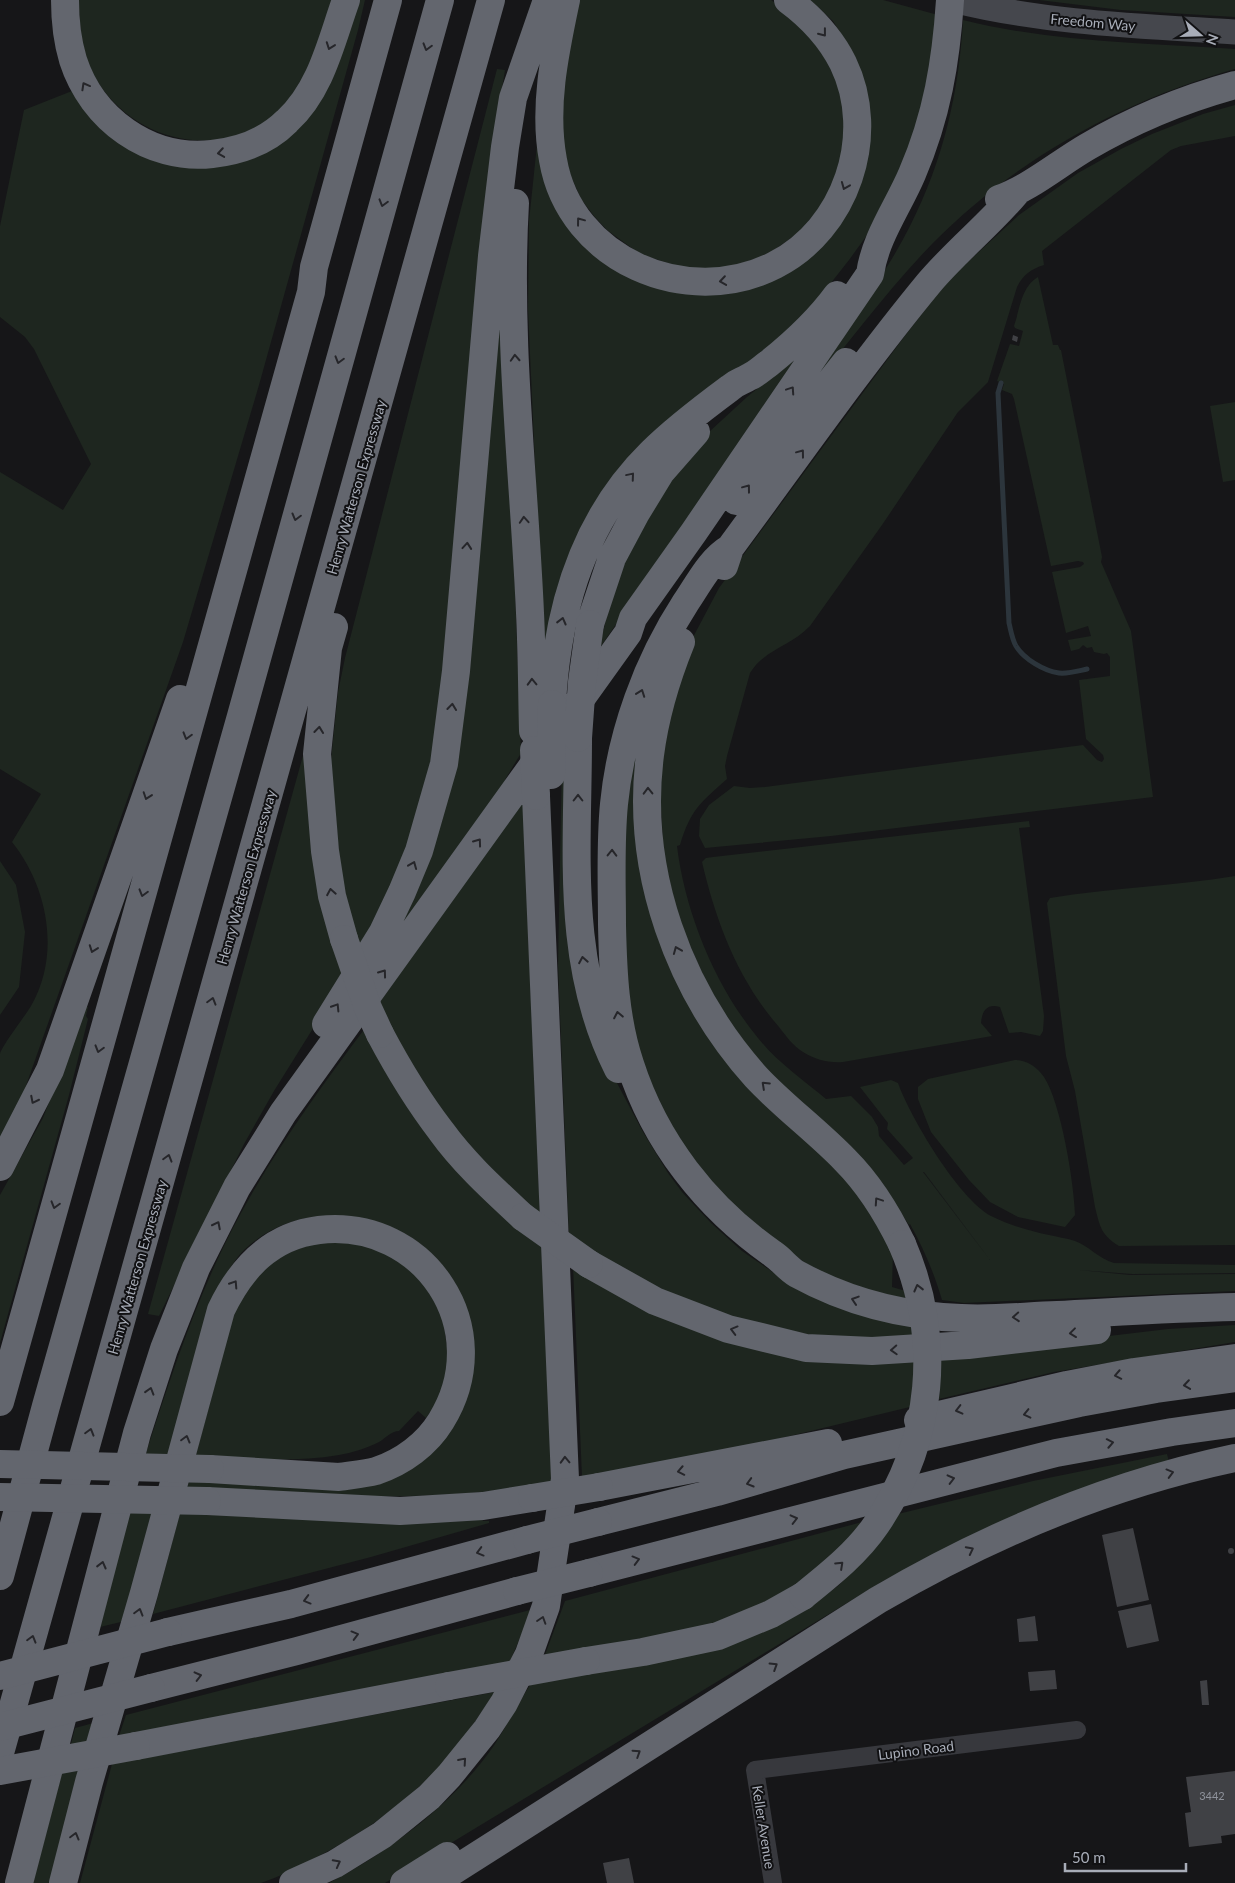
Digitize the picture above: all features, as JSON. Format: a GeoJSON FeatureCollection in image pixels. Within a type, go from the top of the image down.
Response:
{"type":"FeatureCollection","features":[{"type":"Feature","properties":{"kind":"highway"},"geometry":{"type":"LineString","coordinates":[[65,0],[68,39],[73,61],[83,84],[94,102],[123,131],[148,144],[165,151],[201,155],[239,149],[257,142],[287,122],[317,81],[346,0]]}},
{"type":"Feature","properties":{"kind":"highway"},"geometry":{"type":"LineString","coordinates":[[0,1402],[306,311],[311,292],[314,267],[388,0]]}},
{"type":"Feature","properties":{"kind":"highway"},"geometry":{"type":"LineString","coordinates":[[0,1576],[440,0]]}},
{"type":"Feature","properties":{"kind":"highway","name":"Henry Watterson Expressway"},"geometry":{"type":"LineString","coordinates":[[0,1754],[491,0]]}},
{"type":"Feature","properties":{"kind":"highway"},"geometry":{"type":"LineString","coordinates":[[293,1883],[335,1864],[374,1840],[407,1816],[449,1776],[483,1736],[504,1703],[529,1654],[546,1606],[565,1479],[539,863],[550,806],[543,786],[533,731],[530,613],[514,328],[513,246],[521,142],[538,43],[549,0]]}},
{"type":"Feature","properties":{"kind":"highway"},"geometry":{"type":"LineString","coordinates":[[283,1113],[302,1060],[383,932],[402,892],[419,851],[444,764],[456,671],[492,256],[505,147],[513,98],[549,0]]}},
{"type":"Feature","properties":{"kind":"highway"},"geometry":{"type":"LineString","coordinates":[[566,0],[553,71],[549,137],[553,162],[568,202],[590,233],[606,248],[636,268],[671,279],[714,282],[734,280],[774,265],[796,251],[825,223],[846,186],[853,163],[858,124],[851,84],[844,65],[834,47],[819,28],[806,13],[788,0]]}},
{"type":"Feature","properties":{"kind":"highway"},"geometry":{"type":"LineString","coordinates":[[19,1883],[137,1434],[164,1349],[209,1240],[237,1187],[283,1113],[628,633],[633,618],[870,274],[872,257],[912,175],[932,120],[945,61],[952,0]]}},
{"type":"Feature","properties":{"kind":"highway"},"geometry":{"type":"LineString","coordinates":[[628,633],[641,624],[930,256],[990,203],[1016,193],[1069,158],[1118,130],[1158,112],[1235,85]]}},
{"type":"Feature","properties":{"kind":"highway"},"geometry":{"type":"LineString","coordinates":[[0,1772],[448,1686],[644,1652],[718,1636],[770,1614],[803,1596],[851,1554],[876,1526],[906,1470],[918,1436],[925,1401],[928,1364],[927,1337],[913,1269],[878,1200],[845,1160],[757,1078],[720,1031],[699,997],[670,934],[655,876],[648,820],[647,785],[654,729],[661,697],[681,641],[702,599],[724,565],[730,548],[904,314],[956,252],[1000,212],[1016,193]]}},
{"type":"Feature","properties":{"kind":"highway"},"geometry":{"type":"LineString","coordinates":[[431,218],[438,261],[328,648],[317,754],[325,851],[332,896],[344,939],[368,1008],[380,1034],[415,1095],[442,1133],[475,1171],[523,1217],[589,1264],[655,1301],[718,1326],[806,1348],[872,1351],[968,1346],[1144,1325],[1169,1309]]}},
{"type":"Feature","properties":{"kind":"highway"},"geometry":{"type":"LineString","coordinates":[[543,786],[559,634],[572,582],[588,542],[608,506],[650,454],[688,419],[738,381],[749,378],[791,345],[834,300],[859,267],[872,257]]}},
{"type":"Feature","properties":{"kind":"highway"},"geometry":{"type":"LineString","coordinates":[[0,1167],[50,1070],[132,838],[201,637],[298,289],[314,267]]}},
{"type":"Feature","properties":{"kind":"highway"},"geometry":{"type":"LineString","coordinates":[[749,378],[743,389],[704,424],[661,472],[636,513],[612,558],[590,624],[582,682],[578,738],[577,917],[581,952],[588,988],[608,1050],[653,1138],[696,1199],[727,1229],[754,1251],[773,1264],[785,1267],[822,1287],[880,1307],[910,1314],[962,1318],[1235,1307]]}},
{"type":"Feature","properties":{"kind":"highway"},"geometry":{"type":"LineString","coordinates":[[730,548],[719,555],[694,590],[664,639],[649,672],[622,755],[614,802],[612,846],[613,969],[616,1006],[629,1062],[645,1104],[661,1134],[678,1162],[723,1214],[749,1237],[777,1257],[785,1267]]}},
{"type":"Feature","properties":{"kind":"highway"},"geometry":{"type":"LineString","coordinates":[[0,1464],[210,1469],[339,1476],[376,1471],[404,1458],[422,1444],[437,1427],[452,1401],[457,1388],[462,1359],[462,1346],[457,1320],[447,1295],[432,1272],[424,1264],[390,1241],[359,1230],[330,1229],[305,1233],[274,1245],[248,1266],[229,1292],[221,1310],[144,1593],[89,1782],[63,1883]]}},
{"type":"Feature","properties":{"kind":"highway"},"geometry":{"type":"LineString","coordinates":[[0,1497],[207,1501],[400,1511],[483,1506],[599,1487],[810,1447],[1002,1399],[1134,1372],[1235,1358]]}},
{"type":"Feature","properties":{"kind":"highway"},"geometry":{"type":"LineString","coordinates":[[0,1676],[168,1632],[291,1604],[527,1540],[717,1492],[862,1451],[1079,1403],[1156,1389],[1235,1378]]}},
{"type":"Feature","properties":{"kind":"highway"},"geometry":{"type":"LineString","coordinates":[[0,1727],[297,1651],[517,1591],[1056,1453],[1172,1432],[1235,1423]]}},
{"type":"Feature","properties":{"kind":"highway"},"geometry":{"type":"LineString","coordinates":[[434,1883],[878,1600],[926,1572],[1064,1508],[1147,1479],[1235,1458]]}},
{"type":"Feature","properties":{"kind":"highway"},"geometry":{"type":"LineString","coordinates":[[404,1883],[528,1808],[604,1774]]}},
{"type":"Feature","properties":{"kind":"main road","name":"Freedom Way"},"geometry":{"type":"LineString","coordinates":[[952,0],[1077,21],[1235,32]]}},
{"type":"Feature","properties":{"kind":"street","name":"Lupino Road"},"geometry":{"type":"LineString","coordinates":[[755,1770],[1077,1730]]}},
{"type":"Feature","properties":{"kind":"street","name":"Keller Avenue"},"geometry":{"type":"LineString","coordinates":[[755,1770],[773,1883]]}},
{"type":"Feature","properties":{"kind":"shaded area"},"geometry":{"type":"Polygon","coordinates":[[[79,0],[337,0],[303,84],[288,105],[260,127],[222,139],[201,140],[181,138],[162,133],[144,125],[127,114],[112,100],[99,84],[89,65],[81,33],[79,0]]]}},
{"type":"Feature","properties":{"kind":"shaded area"},"geometry":{"type":"Polygon","coordinates":[[[357,0],[365,0],[358,30],[259,385],[183,642],[17,1111],[0,1146],[0,1054],[31,1006],[40,986],[46,965],[48,943],[42,900],[34,879],[12,842],[41,794],[0,769],[0,472],[63,510],[91,464],[34,349],[25,337],[0,317],[0,226],[24,110],[77,89],[158,155],[260,150],[357,0]]]}},
{"type":"Feature","properties":{"kind":"shaded area"},"geometry":{"type":"Polygon","coordinates":[[[575,0],[771,0],[804,22],[839,78],[847,137],[829,197],[798,233],[770,253],[738,265],[710,269],[680,267],[640,254],[607,230],[581,199],[566,162],[563,141],[563,77],[575,0]]]}},
{"type":"Feature","properties":{"kind":"shaded area"},"geometry":{"type":"Polygon","coordinates":[[[810,0],[883,0],[938,15],[935,47],[913,141],[870,231],[816,302],[778,340],[644,448],[546,659],[541,597],[528,309],[529,221],[540,116],[559,201],[686,289],[837,223],[852,51],[833,21],[810,0]]]}},
{"type":"Feature","properties":{"kind":"shaded area"},"geometry":{"type":"Polygon","coordinates":[[[1039,0],[1235,0],[1235,17],[1121,10],[1039,0]]]}},
{"type":"Feature","properties":{"kind":"shaded area"},"geometry":{"type":"Polygon","coordinates":[[[963,20],[1030,33],[1064,37],[1235,49],[1235,69],[1193,82],[1112,116],[1073,136],[1035,159],[999,185],[965,213],[916,261],[808,391],[815,374],[889,264],[922,201],[940,152],[953,100],[958,74],[963,20]]]}},
{"type":"Feature","properties":{"kind":"shaded area"},"geometry":{"type":"Polygon","coordinates":[[[497,69],[505,70],[497,119],[452,625],[422,818],[360,952],[342,890],[331,760],[338,692],[345,658],[497,69]]]}},
{"type":"Feature","properties":{"kind":"shaded area"},"geometry":{"type":"Polygon","coordinates":[[[1235,105],[1235,136],[1181,146],[1171,150],[1042,251],[1044,265],[1028,273],[1017,287],[988,382],[958,412],[882,525],[810,626],[803,633],[763,658],[750,673],[727,756],[725,766],[727,779],[698,808],[688,823],[680,845],[677,846],[687,897],[704,947],[728,995],[743,1018],[773,1055],[826,1099],[851,1096],[872,1117],[878,1127],[879,1136],[904,1165],[913,1158],[887,1129],[888,1123],[860,1087],[891,1080],[898,1083],[913,1116],[937,1156],[965,1193],[978,1207],[991,1216],[1027,1230],[1075,1241],[1114,1263],[1235,1265],[1235,1273],[1132,1274],[1079,1270],[1130,1275],[1235,1274],[1235,1291],[964,1303],[942,1300],[936,1280],[915,1233],[884,1187],[760,1063],[716,1004],[678,919],[661,841],[659,763],[664,731],[691,641],[719,588],[939,292],[958,271],[1019,215],[1078,173],[1152,134],[1203,114],[1235,105]],[[923,1172],[990,1260],[924,1172],[923,1172]]]}},
{"type":"Feature","properties":{"kind":"shaded area"},"geometry":{"type":"Polygon","coordinates":[[[1038,277],[1053,345],[1058,345],[1061,350],[1102,557],[1101,562],[1131,631],[1153,797],[831,836],[705,848],[699,836],[700,819],[709,805],[734,786],[765,787],[1083,745],[1097,760],[1102,762],[1104,759],[1103,755],[1086,739],[1079,680],[1110,676],[1110,657],[1107,653],[1094,652],[1092,647],[1087,648],[1083,645],[1079,649],[1071,651],[1068,640],[1091,636],[1088,626],[1066,633],[1052,572],[1080,567],[1084,564],[1078,561],[1051,566],[1014,399],[1012,394],[1002,390],[1004,384],[997,381],[1010,344],[1019,346],[1023,331],[1014,326],[1025,292],[1032,281],[1038,277]]]}},
{"type":"Feature","properties":{"kind":"shaded area"},"geometry":{"type":"Polygon","coordinates":[[[501,297],[509,423],[521,753],[503,785],[391,943],[411,898],[501,297]]]}},
{"type":"Feature","properties":{"kind":"shaded area"},"geometry":{"type":"Polygon","coordinates":[[[804,351],[599,649],[614,585],[651,505],[709,432],[747,397],[804,351]]]}},
{"type":"Feature","properties":{"kind":"shaded area"},"geometry":{"type":"Polygon","coordinates":[[[1235,402],[1235,480],[1223,482],[1210,406],[1235,402]]]}},
{"type":"Feature","properties":{"kind":"shaded area"},"geometry":{"type":"Polygon","coordinates":[[[654,695],[670,955],[847,1173],[893,1252],[892,1287],[909,1292],[911,1300],[869,1290],[827,1275],[807,1264],[737,1215],[662,1118],[628,1016],[622,862],[630,770],[654,695]]]}},
{"type":"Feature","properties":{"kind":"shaded area"},"geometry":{"type":"Polygon","coordinates":[[[304,752],[345,977],[274,1091],[244,1144],[159,1316],[148,1314],[304,752]]]}},
{"type":"Feature","properties":{"kind":"shaded area"},"geometry":{"type":"Polygon","coordinates":[[[562,758],[609,1068],[643,1132],[668,1173],[682,1192],[711,1223],[742,1251],[777,1275],[916,1325],[917,1340],[816,1336],[742,1321],[644,1283],[569,1236],[558,965],[562,758]]]}},
{"type":"Feature","properties":{"kind":"shaded area"},"geometry":{"type":"Polygon","coordinates":[[[523,801],[540,1215],[479,1157],[436,1106],[418,1077],[379,1003],[523,801]]]}},
{"type":"Feature","properties":{"kind":"shaded area"},"geometry":{"type":"Polygon","coordinates":[[[1029,821],[1030,827],[1019,828],[1044,1016],[1043,1031],[1040,1036],[1021,1032],[1009,1033],[1000,1007],[992,1006],[984,1012],[981,1023],[992,1036],[843,1062],[822,1060],[799,1050],[764,1009],[740,970],[730,949],[714,906],[702,862],[706,858],[713,857],[1029,821]]]}},
{"type":"Feature","properties":{"kind":"shaded area"},"geometry":{"type":"Polygon","coordinates":[[[0,861],[16,885],[25,932],[19,987],[0,1015],[0,861]]]}},
{"type":"Feature","properties":{"kind":"shaded area"},"geometry":{"type":"Polygon","coordinates":[[[1235,876],[1235,1245],[1119,1246],[1108,1238],[1102,1230],[1095,1207],[1075,1091],[1066,1056],[1047,903],[1050,898],[1235,876]]]}},
{"type":"Feature","properties":{"kind":"shaded area"},"geometry":{"type":"Polygon","coordinates":[[[85,1006],[88,1007],[86,1016],[88,1019],[69,1095],[0,1343],[0,1195],[43,1118],[85,1006]]]}},
{"type":"Feature","properties":{"kind":"shaded area"},"geometry":{"type":"Polygon","coordinates":[[[366,1027],[542,1244],[553,1483],[507,1490],[416,1496],[324,1496],[186,1490],[189,1481],[365,1480],[471,1378],[473,1347],[469,1318],[459,1291],[444,1267],[424,1247],[400,1231],[373,1221],[342,1216],[302,1219],[277,1227],[266,1233],[244,1250],[232,1265],[222,1281],[171,1457],[145,1456],[187,1332],[226,1242],[255,1189],[285,1141],[366,1027]]]}},
{"type":"Feature","properties":{"kind":"shaded area"},"geometry":{"type":"Polygon","coordinates":[[[1015,1060],[1028,1063],[1041,1073],[1056,1105],[1066,1143],[1074,1201],[1075,1215],[1065,1227],[1018,1217],[990,1202],[969,1180],[931,1132],[918,1099],[918,1087],[928,1079],[1015,1060]]]}},
{"type":"Feature","properties":{"kind":"shaded area"},"geometry":{"type":"Polygon","coordinates":[[[330,1240],[377,1247],[417,1273],[442,1313],[450,1366],[438,1401],[426,1418],[418,1411],[399,1431],[391,1433],[374,1444],[349,1453],[303,1459],[195,1457],[230,1327],[239,1301],[248,1285],[264,1268],[284,1255],[330,1240]]]}},
{"type":"Feature","properties":{"kind":"shaded area"},"geometry":{"type":"Polygon","coordinates":[[[573,1266],[616,1293],[918,1360],[914,1406],[757,1444],[582,1477],[573,1266]]]}},
{"type":"Feature","properties":{"kind":"shaded area"},"geometry":{"type":"Polygon","coordinates":[[[1235,1325],[1235,1342],[1054,1372],[939,1399],[941,1356],[1168,1329],[1235,1325]]]}},
{"type":"Feature","properties":{"kind":"shaded area"},"geometry":{"type":"Polygon","coordinates":[[[1167,1454],[1169,1462],[964,1539],[885,1580],[385,1883],[329,1883],[398,1840],[461,1786],[495,1744],[530,1685],[759,1633],[803,1612],[839,1585],[869,1554],[898,1514],[1033,1481],[1167,1454]]]}},
{"type":"Feature","properties":{"kind":"shaded area"},"geometry":{"type":"Polygon","coordinates":[[[130,1511],[158,1512],[129,1620],[100,1627],[130,1511]]]}},
{"type":"Feature","properties":{"kind":"shaded area"},"geometry":{"type":"Polygon","coordinates":[[[180,1513],[482,1519],[483,1521],[489,1521],[489,1523],[371,1557],[153,1614],[180,1513]]]}},
{"type":"Feature","properties":{"kind":"shaded area"},"geometry":{"type":"Polygon","coordinates":[[[866,1521],[808,1579],[737,1619],[543,1660],[565,1601],[866,1521]]]}},
{"type":"Feature","properties":{"kind":"shaded area"},"geometry":{"type":"Polygon","coordinates":[[[530,1610],[508,1666],[118,1739],[126,1715],[530,1610]]]}},
{"type":"Feature","properties":{"kind":"shaded area"},"geometry":{"type":"Polygon","coordinates":[[[495,1692],[458,1745],[427,1780],[410,1795],[353,1837],[281,1875],[261,1883],[80,1883],[112,1764],[495,1692]]]}},
{"type":"Feature","properties":{"kind":"shaded area"},"geometry":{"type":"Polygon","coordinates":[[[101,1721],[95,1744],[70,1748],[75,1728],[101,1721]]]}},
{"type":"Feature","properties":{"kind":"shaded area"},"geometry":{"type":"Polygon","coordinates":[[[89,1768],[58,1883],[33,1883],[62,1773],[89,1768]]]}},
{"type":"Feature","properties":{"kind":"building"},"geometry":{"type":"Polygon","coordinates":[[[1013,335],[1018,337],[1017,342],[1012,340],[1013,335]]]}},
{"type":"Feature","properties":{"kind":"building"},"geometry":{"type":"Polygon","coordinates":[[[1133,1528],[1149,1600],[1117,1607],[1102,1535],[1133,1528]]]}},
{"type":"Feature","properties":{"kind":"building"},"geometry":{"type":"Polygon","coordinates":[[[1231,1548],[1234,1551],[1231,1554],[1228,1551],[1231,1548]]]}},
{"type":"Feature","properties":{"kind":"building"},"geometry":{"type":"Polygon","coordinates":[[[1151,1604],[1159,1641],[1127,1648],[1118,1611],[1151,1604]]]}},
{"type":"Feature","properties":{"kind":"building"},"geometry":{"type":"Polygon","coordinates":[[[1035,1616],[1038,1641],[1019,1642],[1017,1619],[1035,1616]]]}},
{"type":"Feature","properties":{"kind":"building"},"geometry":{"type":"Polygon","coordinates":[[[1055,1670],[1057,1689],[1030,1691],[1028,1672],[1055,1670]]]}},
{"type":"Feature","properties":{"kind":"building"},"geometry":{"type":"Polygon","coordinates":[[[1207,1680],[1209,1705],[1202,1705],[1200,1681],[1207,1680]]]}},
{"type":"Feature","properties":{"kind":"building"},"geometry":{"type":"Polygon","coordinates":[[[1235,1771],[1235,1834],[1221,1836],[1222,1843],[1189,1847],[1185,1813],[1191,1812],[1186,1777],[1235,1771]]]}},
{"type":"Feature","properties":{"kind":"building"},"geometry":{"type":"Polygon","coordinates":[[[629,1858],[634,1883],[607,1883],[603,1863],[629,1858]]]}},
{"type":"Feature","properties":{"kind":"waterway"},"geometry":{"type":"LineString","coordinates":[[1001,383],[998,393],[1009,623],[1013,638],[1016,646],[1024,655],[1035,664],[1047,670],[1062,673],[1087,669]]}}]}
